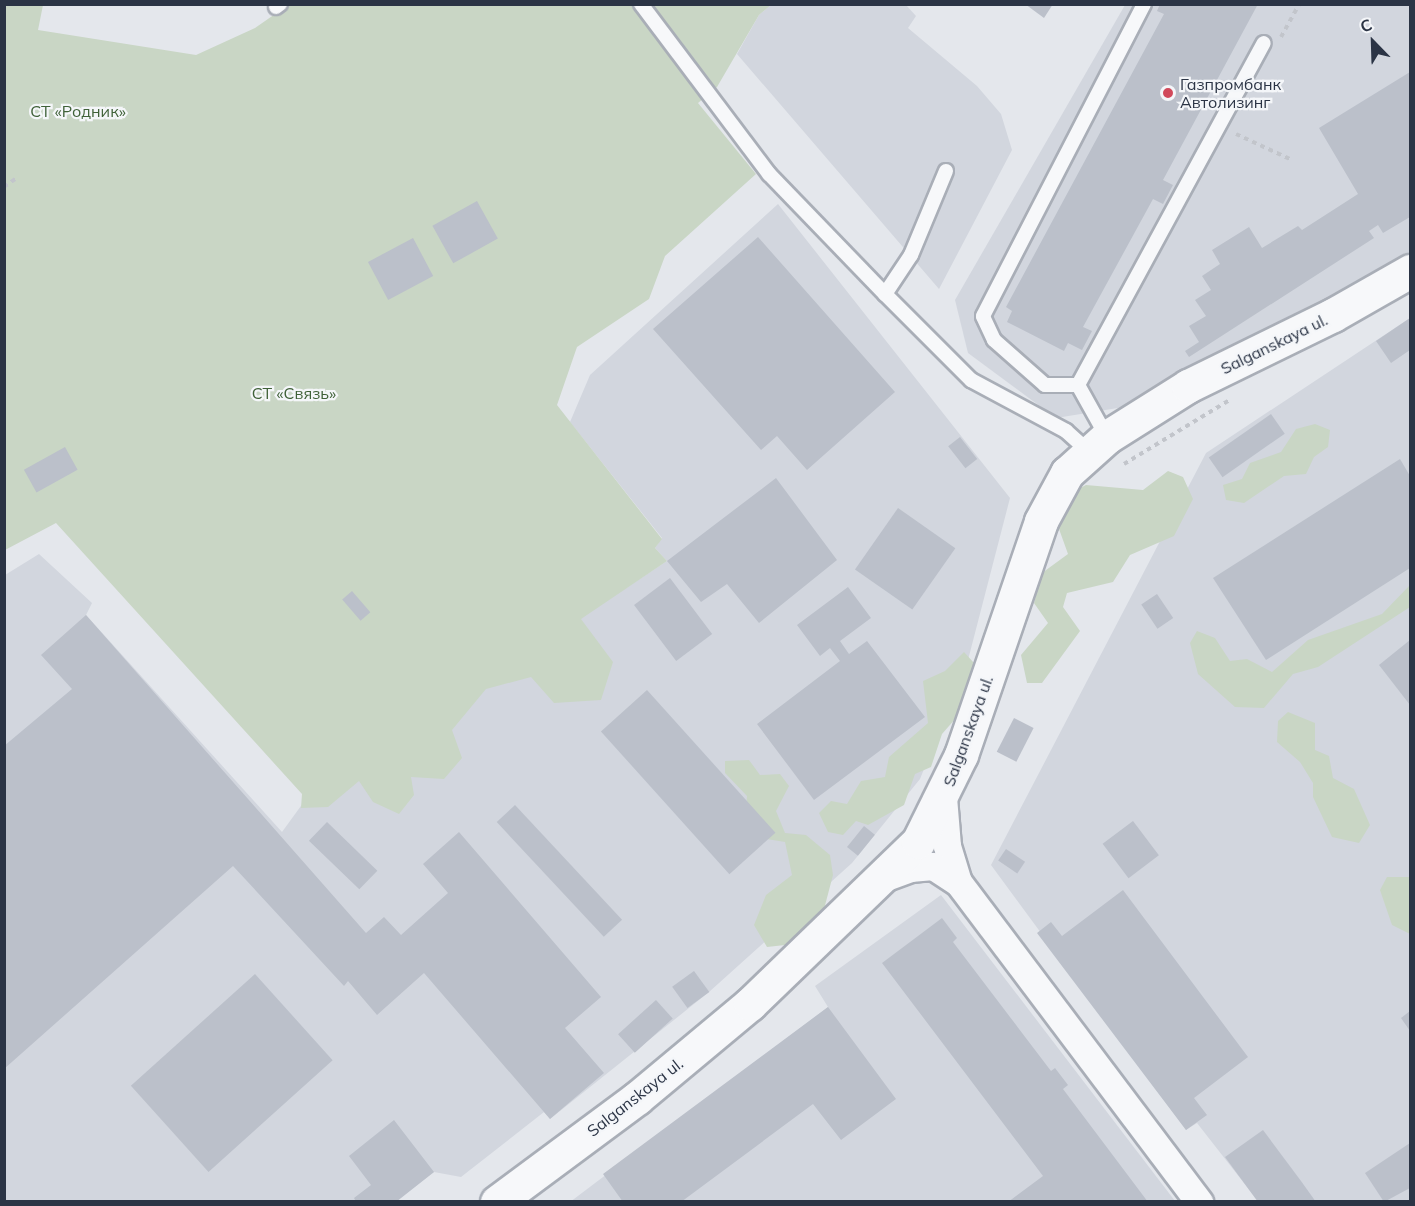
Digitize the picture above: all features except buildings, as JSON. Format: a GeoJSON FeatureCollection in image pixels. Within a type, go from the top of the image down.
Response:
{"type":"FeatureCollection","features":[{"type":"Feature","properties":{"kind":"street","name":"Salganskaya ul."},"geometry":{"type":"LineString","coordinates":[[497,1202],[706,1041],[883,878],[918,842],[943,797],[1041,521],[1067,473],[1105,452],[1188,386],[1333,315],[1410,271]]}},
{"type":"Feature","properties":{"kind":"street"},"geometry":{"type":"LineString","coordinates":[[943,797],[947,846],[958,882],[1199,1202]]}},
{"type":"Feature","properties":{"kind":"street"},"geometry":{"type":"LineString","coordinates":[[883,878],[910,868],[933,866],[958,882]]}},
{"type":"Feature","properties":{"kind":"lane"},"geometry":{"type":"LineString","coordinates":[[641,4],[769,174],[971,380],[1105,452]]}},
{"type":"Feature","properties":{"kind":"lane"},"geometry":{"type":"LineString","coordinates":[[1078,385],[1045,385],[994,340],[983,316],[1144,4]]}},
{"type":"Feature","properties":{"kind":"lane"},"geometry":{"type":"LineString","coordinates":[[1078,385],[1264,43]]}},
{"type":"Feature","properties":{"kind":"lane"},"geometry":{"type":"LineString","coordinates":[[885,294],[910,255],[946,171]]}},
{"type":"Feature","properties":{"kind":"lane"},"geometry":{"type":"LineString","coordinates":[[1078,385],[1105,452]]}},
{"type":"Feature","properties":{"kind":"path"},"geometry":{"type":"LineString","coordinates":[[1280,40],[1299,4]]}},
{"type":"Feature","properties":{"kind":"path"},"geometry":{"type":"LineString","coordinates":[[1230,131],[1292,160]]}},
{"type":"Feature","properties":{"kind":"path"},"geometry":{"type":"LineString","coordinates":[[4,187],[15,179]]}},
{"type":"Feature","properties":{"kind":"path"},"geometry":{"type":"LineString","coordinates":[[1105,452],[1236,396]]}},
{"type":"Feature","properties":{"kind":"shaded area"},"geometry":{"type":"Polygon","coordinates":[[[771,5],[906,5],[916,16],[908,28],[977,86],[1001,114],[1012,150],[939,289],[737,54],[759,15],[771,5]]]}},
{"type":"Feature","properties":{"kind":"shaded area"},"geometry":{"type":"Polygon","coordinates":[[[1125,5],[1410,5],[1410,255],[1130,406],[1056,418],[968,353],[955,300],[1125,5]]]}},
{"type":"Feature","properties":{"kind":"shaded area"},"geometry":{"type":"Polygon","coordinates":[[[778,204],[1010,498],[968,660],[920,779],[852,863],[709,992],[550,1119],[544,1112],[461,1177],[434,1172],[396,1201],[5,1202],[5,575],[39,554],[92,603],[86,615],[282,832],[306,799],[667,561],[655,548],[662,538],[570,422],[590,375],[778,204]]]}},
{"type":"Feature","properties":{"kind":"shaded area"},"geometry":{"type":"Polygon","coordinates":[[[1410,318],[1410,1201],[1258,1201],[1197,1123],[1186,1130],[991,865],[1206,453],[1410,318]]]}},
{"type":"Feature","properties":{"kind":"shaded area"},"geometry":{"type":"Polygon","coordinates":[[[941,895],[1175,1201],[570,1202],[828,1007],[815,986],[941,895]]]}},
{"type":"Feature","properties":{"kind":"green space","name":"СТ «Связь»"},"geometry":{"type":"Polygon","coordinates":[[[5,5],[43,5],[38,30],[196,55],[255,28],[288,5],[771,5],[759,15],[717,87],[698,103],[756,174],[665,256],[649,299],[577,347],[557,405],[662,539],[655,548],[667,561],[581,619],[613,662],[601,700],[554,703],[531,677],[486,689],[452,730],[462,758],[444,779],[411,777],[414,795],[399,814],[373,802],[359,781],[328,807],[301,808],[302,794],[56,523],[5,550],[5,5]]]}},
{"type":"Feature","properties":{"kind":"green space"},"geometry":{"type":"Polygon","coordinates":[[[1315,424],[1330,430],[1328,447],[1314,457],[1306,474],[1284,476],[1244,503],[1226,500],[1223,485],[1242,479],[1250,463],[1281,452],[1296,429],[1315,424]]]}},
{"type":"Feature","properties":{"kind":"green space"},"geometry":{"type":"Polygon","coordinates":[[[1168,471],[1183,477],[1193,499],[1174,536],[1130,555],[1113,582],[1067,593],[1063,607],[1080,631],[1042,683],[1027,683],[1021,655],[1048,623],[1034,603],[1042,573],[1068,554],[1054,515],[1059,499],[1086,485],[1143,490],[1168,471]]]}},
{"type":"Feature","properties":{"kind":"green space"},"geometry":{"type":"Polygon","coordinates":[[[1410,585],[1410,607],[1318,667],[1293,674],[1264,708],[1235,707],[1198,674],[1190,643],[1197,631],[1215,638],[1230,661],[1247,659],[1272,672],[1308,640],[1382,614],[1410,585]]]}},
{"type":"Feature","properties":{"kind":"green space"},"geometry":{"type":"Polygon","coordinates":[[[964,652],[974,663],[956,718],[942,734],[931,767],[915,774],[904,805],[868,825],[856,821],[843,835],[828,832],[819,813],[831,801],[847,804],[861,781],[885,777],[889,757],[928,723],[923,681],[945,671],[964,652]]]}},
{"type":"Feature","properties":{"kind":"green space"},"geometry":{"type":"Polygon","coordinates":[[[1288,712],[1315,723],[1315,750],[1329,756],[1333,778],[1354,789],[1370,825],[1359,843],[1332,837],[1313,797],[1313,783],[1300,762],[1277,742],[1278,721],[1288,712]]]}},
{"type":"Feature","properties":{"kind":"green space"},"geometry":{"type":"Polygon","coordinates":[[[749,760],[760,775],[780,774],[789,786],[776,811],[785,833],[806,835],[830,855],[833,875],[823,913],[785,945],[767,947],[754,925],[766,895],[792,875],[785,842],[761,838],[745,822],[747,796],[725,773],[725,761],[749,760]]]}},
{"type":"Feature","properties":{"kind":"green space"},"geometry":{"type":"Polygon","coordinates":[[[1387,877],[1410,877],[1410,934],[1392,925],[1380,890],[1387,877]]]}},
{"type":"Feature","properties":{"kind":"place","name":"Газпромбанк Автолизинг"},"geometry":{"type":"Point","coordinates":[1168,93]}},
{"type":"Feature","properties":{"kind":"park label","name":"СТ «Родник»"},"geometry":{"type":"Point","coordinates":[78,111]}}]}
